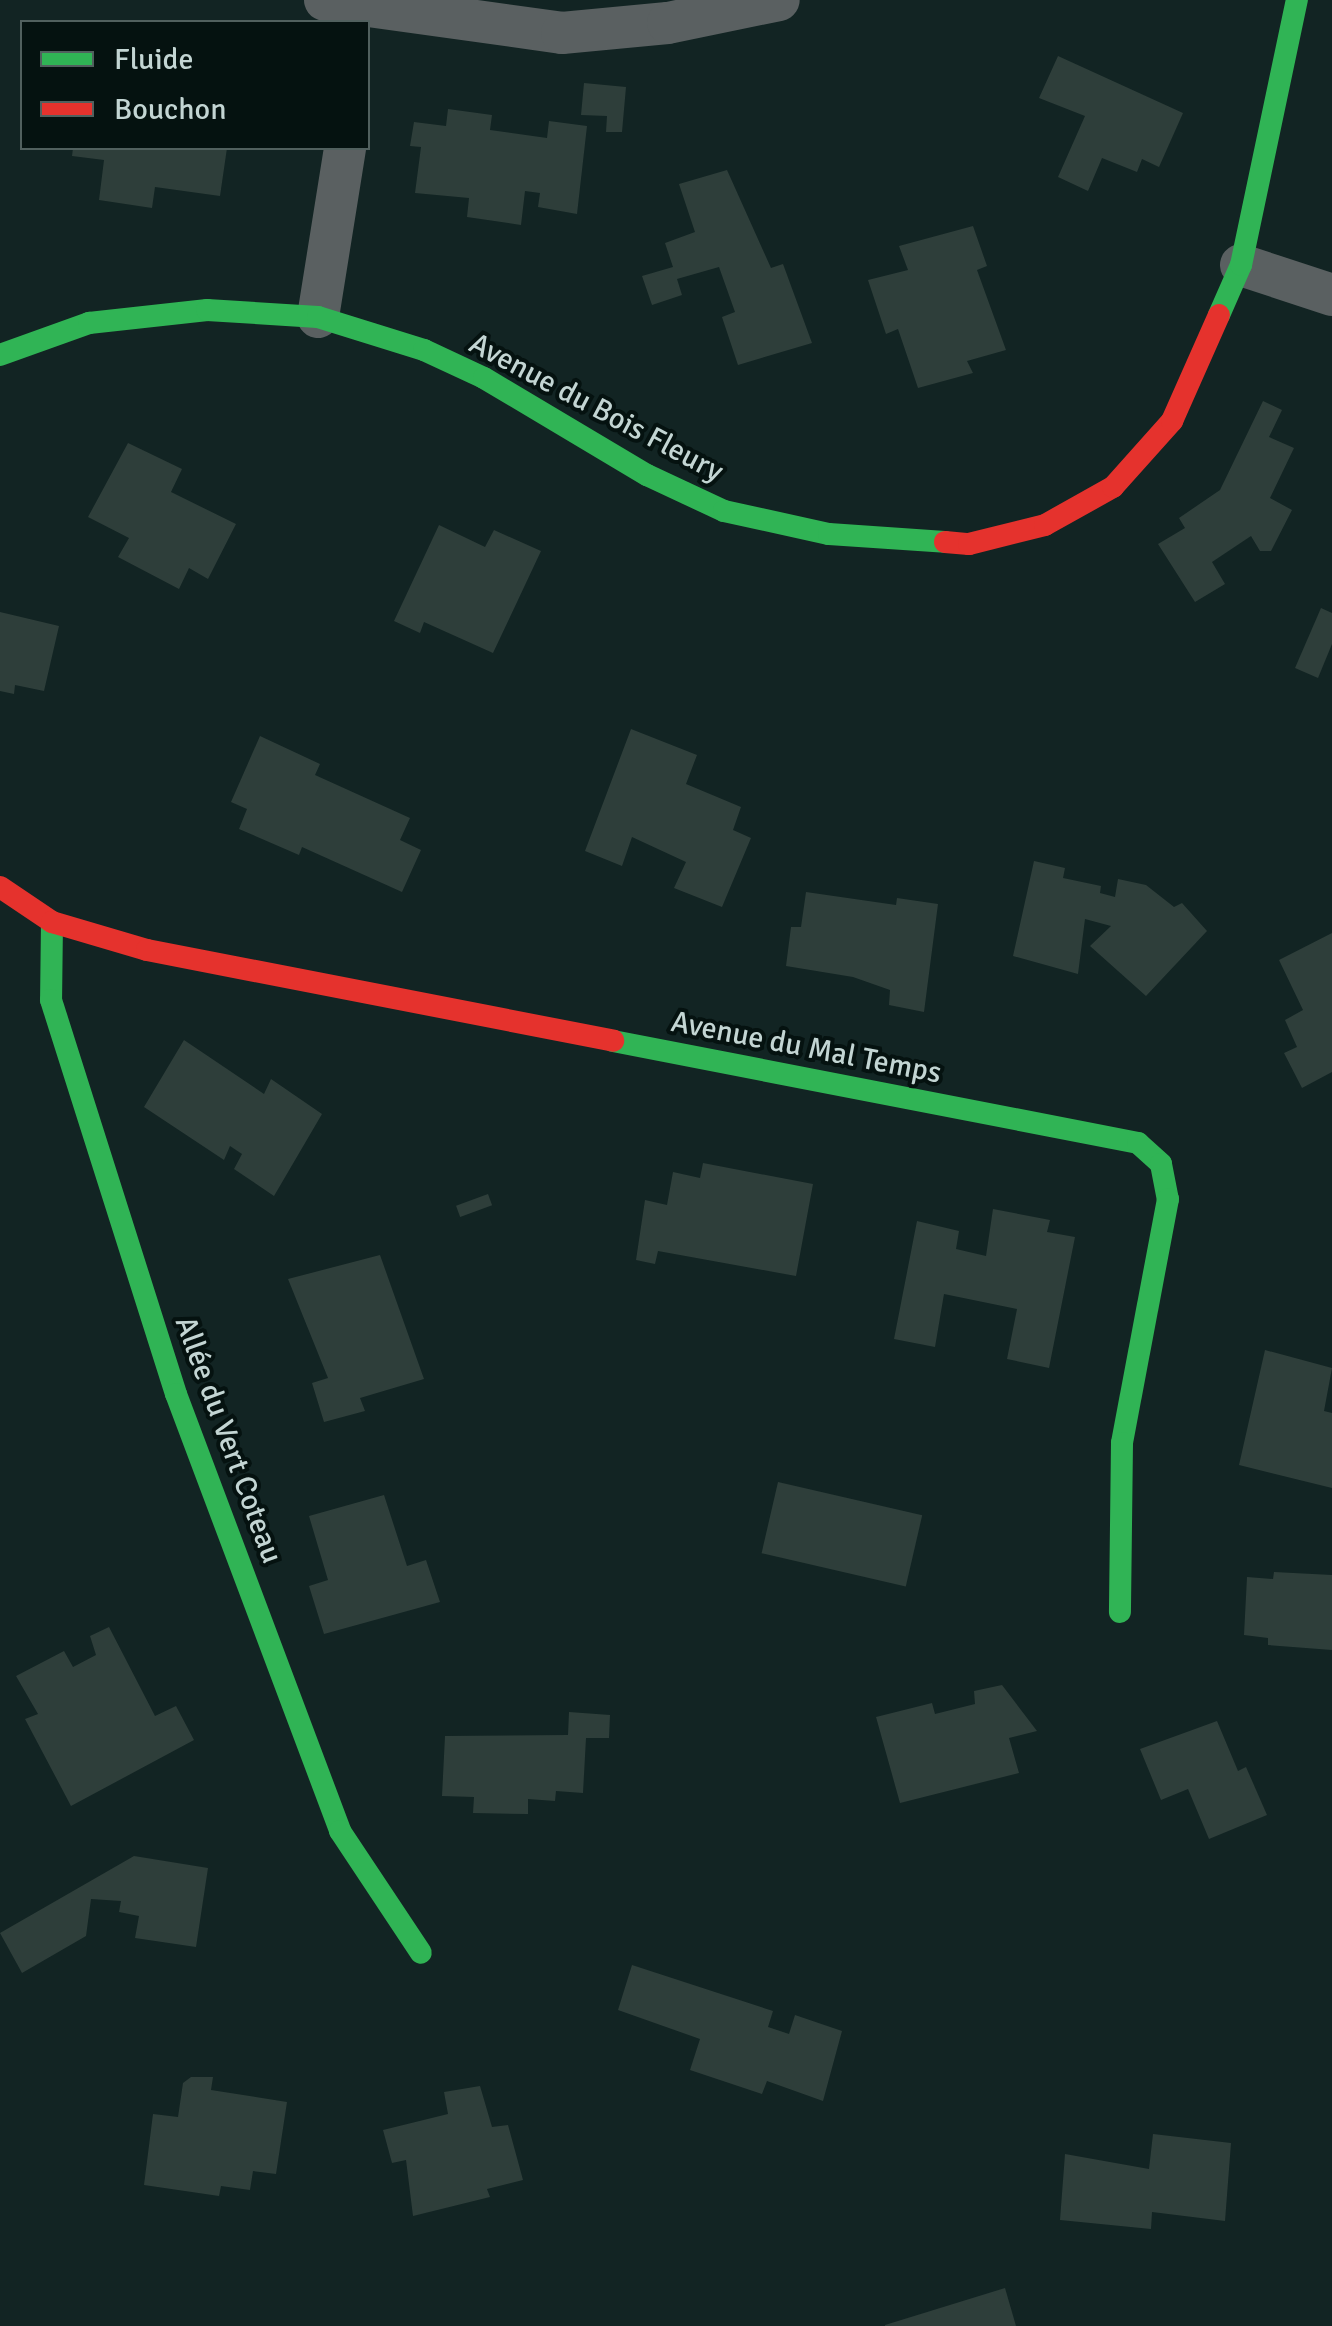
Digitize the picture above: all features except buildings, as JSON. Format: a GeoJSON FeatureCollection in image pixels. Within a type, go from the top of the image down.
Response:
{"type":"FeatureCollection","features":[{"type":"Feature","properties":{"kind":"street"},"geometry":{"type":"LineString","coordinates":[[325,0],[366,10],[562,33],[668,24],[778,0]]}},
{"type":"Feature","properties":{"kind":"street","name":"Avenue du Bois Fleury"},"geometry":{"type":"LineString","coordinates":[[0,355],[89,322],[206,310],[318,317],[424,350],[484,378],[724,511],[829,534],[969,544],[1045,525],[1113,487],[1172,420],[1241,265],[1298,0]]}},
{"type":"Feature","properties":{"kind":"street"},"geometry":{"type":"LineString","coordinates":[[318,317],[344,150]]}},
{"type":"Feature","properties":{"kind":"street"},"geometry":{"type":"LineString","coordinates":[[1241,265],[1332,295]]}},
{"type":"Feature","properties":{"kind":"street","name":"Avenue du Mal Temps"},"geometry":{"type":"LineString","coordinates":[[0,887],[52,922],[147,950],[1138,1143],[1161,1164],[1168,1200],[1122,1443],[1120,1612]]}},
{"type":"Feature","properties":{"kind":"street","name":"Allée du Vert Coteau"},"geometry":{"type":"LineString","coordinates":[[52,922],[51,1000],[176,1394],[340,1831],[421,1953]]}},
{"type":"Feature","properties":{"kind":"traffic: fast"},"geometry":{"type":"LineString","coordinates":[[1219,315],[1241,265],[1297,0]]}},
{"type":"Feature","properties":{"kind":"traffic: fast"},"geometry":{"type":"LineString","coordinates":[[0,355],[89,323],[207,310],[318,317],[424,350],[484,378],[647,475],[724,511],[829,534],[945,542]]}},
{"type":"Feature","properties":{"kind":"traffic: fast"},"geometry":{"type":"LineString","coordinates":[[52,922],[51,1000],[176,1394],[340,1831],[421,1953]]}},
{"type":"Feature","properties":{"kind":"traffic: fast"},"geometry":{"type":"LineString","coordinates":[[613,1041],[1138,1143],[1161,1164],[1168,1199],[1122,1443],[1120,1612]]}},
{"type":"Feature","properties":{"kind":"traffic: jam"},"geometry":{"type":"LineString","coordinates":[[945,542],[969,544],[1045,525],[1113,487],[1172,421],[1219,315]]}},
{"type":"Feature","properties":{"kind":"traffic: jam"},"geometry":{"type":"LineString","coordinates":[[0,887],[52,922],[147,950],[613,1041]]}}]}
